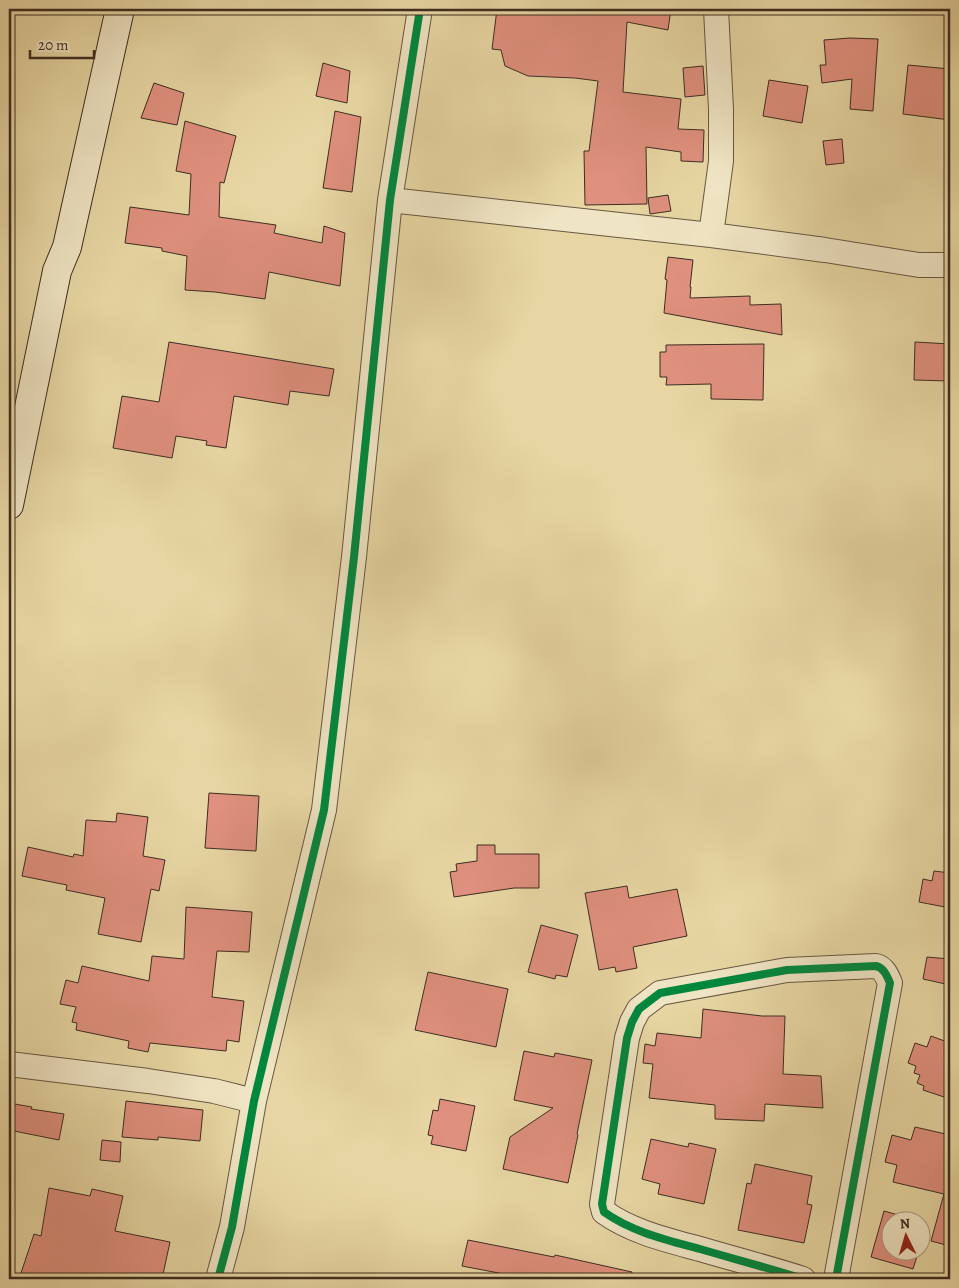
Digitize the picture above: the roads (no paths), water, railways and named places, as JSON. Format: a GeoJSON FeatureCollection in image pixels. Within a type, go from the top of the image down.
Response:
{"type":"FeatureCollection","features":[{"type":"Feature","properties":{"kind":"main road"},"geometry":{"type":"LineString","coordinates":[[9,504],[57,271],[67,247],[120,9]]}},
{"type":"Feature","properties":{"kind":"street"},"geometry":{"type":"LineString","coordinates":[[218,1279],[232,1227],[254,1101],[324,810],[354,557],[390,200],[420,9]]}},
{"type":"Feature","properties":{"kind":"street"},"geometry":{"type":"LineString","coordinates":[[711,235],[721,161],[721,109],[716,9]]}},
{"type":"Feature","properties":{"kind":"street"},"geometry":{"type":"LineString","coordinates":[[390,200],[711,235],[919,265],[950,265]]}},
{"type":"Feature","properties":{"kind":"street"},"geometry":{"type":"LineString","coordinates":[[803,1279],[651,1236],[612,1218],[604,1212],[602,1204],[627,1038],[639,1009],[660,993],[787,970],[876,966],[884,971],[890,983],[836,1279]]}},
{"type":"Feature","properties":{"kind":"street"},"geometry":{"type":"LineString","coordinates":[[9,1064],[157,1082],[214,1091],[254,1101]]}}]}
